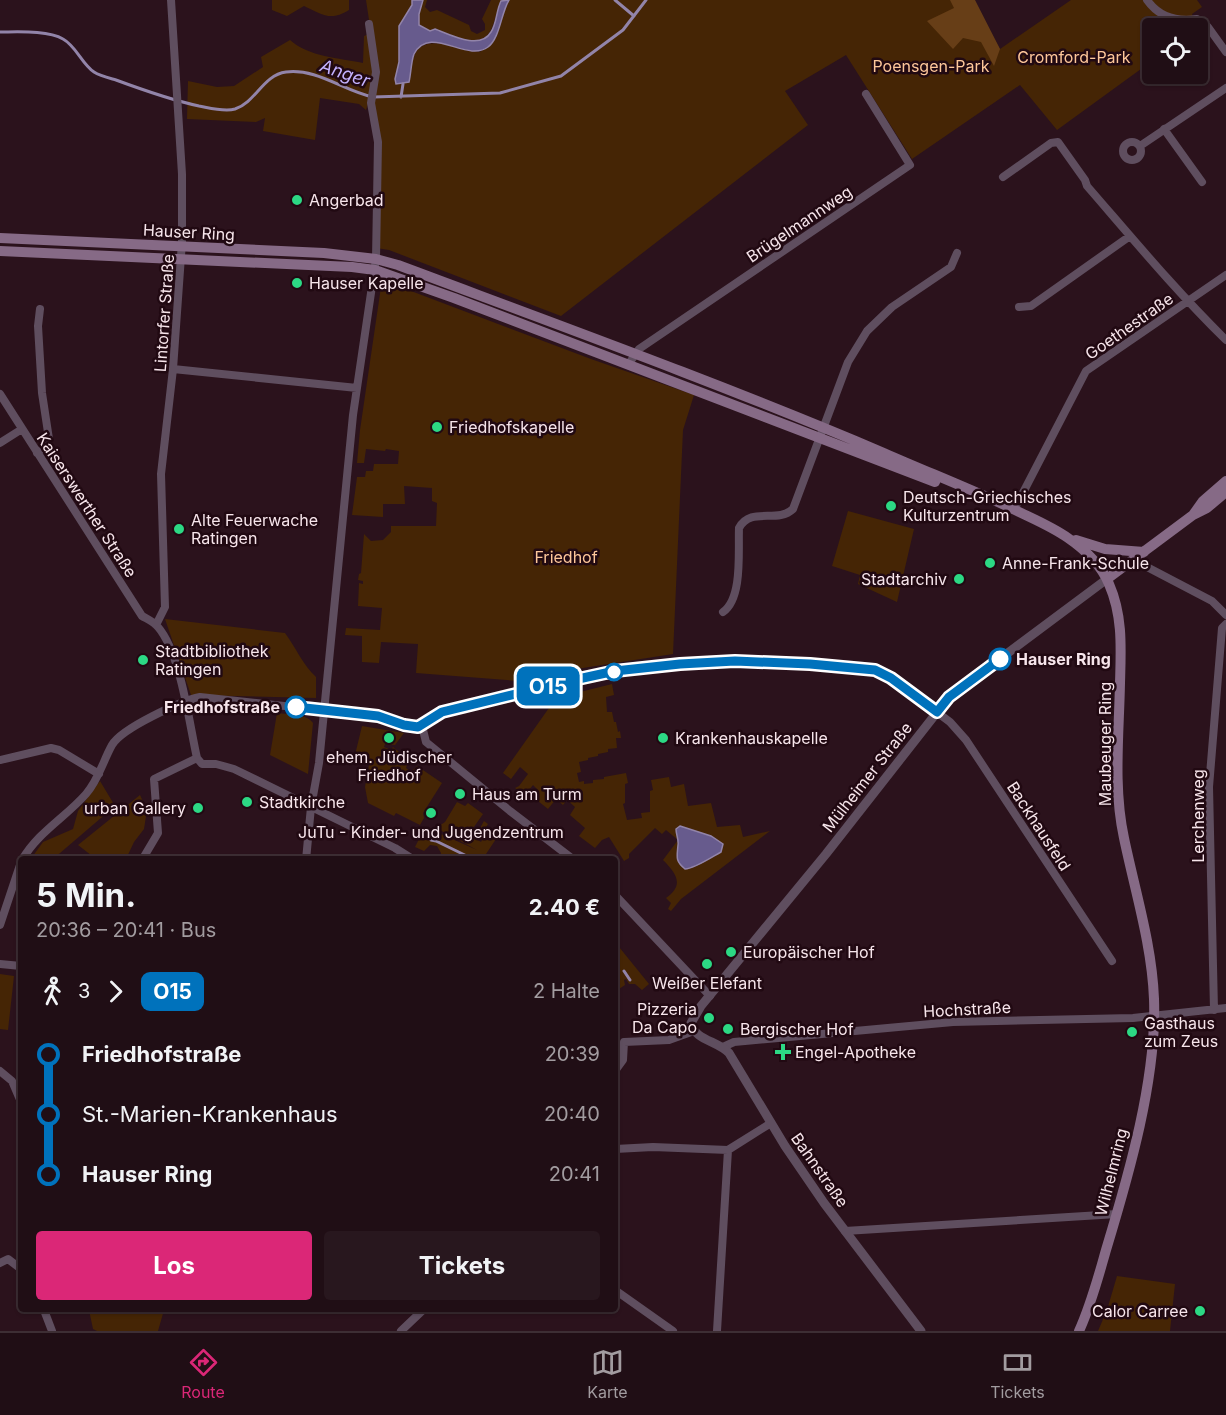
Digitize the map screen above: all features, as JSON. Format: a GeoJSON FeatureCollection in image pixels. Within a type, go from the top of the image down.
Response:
{"type":"FeatureCollection","features":[{"type":"Feature","properties":{"kind":"main road","name":"Hauser Ring"},"geometry":{"type":"LineString","coordinates":[[0,238],[324,253],[375,264],[628,365],[822,433]]}},
{"type":"Feature","properties":{"kind":"main road","name":"Hauser Ring"},"geometry":{"type":"LineString","coordinates":[[0,251],[398,265],[635,354],[822,433],[1014,510],[1067,537],[1105,549],[1141,554]]}},
{"type":"Feature","properties":{"kind":"main road","name":"Mülheimer Straße"},"geometry":{"type":"LineString","coordinates":[[1193,515],[1203,501],[1226,481]]}},
{"type":"Feature","properties":{"kind":"main road","name":"Mülheimer Straße"},"geometry":{"type":"LineString","coordinates":[[1107,579],[1226,492]]}},
{"type":"Feature","properties":{"kind":"main road","name":"Hauser Ring"},"geometry":{"type":"LineString","coordinates":[[1067,537],[1083,549],[1107,579]]}},
{"type":"Feature","properties":{"kind":"main road","name":"Maubeuger Ring"},"geometry":{"type":"LineString","coordinates":[[1107,579],[1122,632],[1117,769],[1121,824],[1149,959],[1154,1016]]}},
{"type":"Feature","properties":{"kind":"main road","name":"Wilhelmring"},"geometry":{"type":"LineString","coordinates":[[1078,1331],[1087,1314],[1117,1214],[1141,1114],[1150,1065],[1154,1016]]}},
{"type":"Feature","properties":{"kind":"street","name":"Lintorfer Straße"},"geometry":{"type":"LineString","coordinates":[[156,625],[165,607],[160,474],[173,369],[182,247],[182,174],[171,0]]}},
{"type":"Feature","properties":{"kind":"street"},"geometry":{"type":"LineString","coordinates":[[1147,0],[1158,12],[1173,19],[1184,21],[1197,19],[1208,27],[1226,52]]}},
{"type":"Feature","properties":{"kind":"street"},"geometry":{"type":"LineString","coordinates":[[306,856],[311,807],[320,764],[336,576],[357,388],[375,264],[378,142],[371,103],[376,72],[369,24]]}},
{"type":"Feature","properties":{"kind":"street"},"geometry":{"type":"LineString","coordinates":[[1140,146],[1226,88]]}},
{"type":"Feature","properties":{"kind":"street","name":"Brügelmannweg"},"geometry":{"type":"LineString","coordinates":[[635,354],[648,342],[910,165],[866,94]]}},
{"type":"Feature","properties":{"kind":"street"},"geometry":{"type":"LineString","coordinates":[[1164,129],[1202,182]]}},
{"type":"Feature","properties":{"kind":"street"},"geometry":{"type":"LineString","coordinates":[[1003,177],[1051,143],[1058,142],[1087,186],[1130,237],[1187,302],[1226,340]]}},
{"type":"Feature","properties":{"kind":"street"},"geometry":{"type":"LineString","coordinates":[[1019,307],[1031,306],[1130,237]]}},
{"type":"Feature","properties":{"kind":"street"},"geometry":{"type":"LineString","coordinates":[[723,612],[729,608],[736,594],[740,528],[743,521],[752,516],[781,516],[793,509],[848,362],[867,331],[892,307],[951,267],[957,253]]}},
{"type":"Feature","properties":{"kind":"street","name":"Goethestraße"},"geometry":{"type":"LineString","coordinates":[[1014,510],[1086,371],[1226,275]]}},
{"type":"Feature","properties":{"kind":"street"},"geometry":{"type":"LineString","coordinates":[[37,453],[45,447],[49,439],[42,393],[38,326],[40,309]]}},
{"type":"Feature","properties":{"kind":"street"},"geometry":{"type":"LineString","coordinates":[[628,365],[635,354]]}},
{"type":"Feature","properties":{"kind":"street"},"geometry":{"type":"LineString","coordinates":[[173,369],[357,388]]}},
{"type":"Feature","properties":{"kind":"street","name":"Kaiserswerther Straße"},"geometry":{"type":"LineString","coordinates":[[0,394],[142,616],[156,625],[169,646],[180,677],[184,700]]}},
{"type":"Feature","properties":{"kind":"street"},"geometry":{"type":"LineString","coordinates":[[0,443],[22,429]]}},
{"type":"Feature","properties":{"kind":"street"},"geometry":{"type":"LineString","coordinates":[[1141,554],[1147,567],[1212,601],[1226,615]]}},
{"type":"Feature","properties":{"kind":"street","name":"Mülheimer Straße"},"geometry":{"type":"LineString","coordinates":[[694,1031],[692,1021],[701,1006],[826,854],[949,697],[1107,579]]}},
{"type":"Feature","properties":{"kind":"street","name":"Lerchenweg"},"geometry":{"type":"LineString","coordinates":[[1214,1010],[1209,787],[1222,628],[1226,624]]}},
{"type":"Feature","properties":{"kind":"street","name":"Backhausfeld"},"geometry":{"type":"LineString","coordinates":[[422,726],[442,712],[615,671],[735,661],[761,665],[810,664],[881,672],[950,722],[966,740],[1112,961]]}},
{"type":"Feature","properties":{"kind":"street"},"geometry":{"type":"LineString","coordinates":[[799,670],[810,664]]}},
{"type":"Feature","properties":{"kind":"street"},"geometry":{"type":"LineString","coordinates":[[25,856],[37,838],[88,792],[117,738],[184,700],[200,697],[378,716],[409,726],[422,726],[426,742],[510,812],[569,856]]}},
{"type":"Feature","properties":{"kind":"street"},"geometry":{"type":"LineString","coordinates":[[184,700],[200,761]]}},
{"type":"Feature","properties":{"kind":"street"},"geometry":{"type":"LineString","coordinates":[[0,760],[51,748],[59,750],[99,774]]}},
{"type":"Feature","properties":{"kind":"street"},"geometry":{"type":"LineString","coordinates":[[144,856],[158,833],[154,779],[200,761],[234,769],[406,856]]}},
{"type":"Feature","properties":{"kind":"street"},"geometry":{"type":"LineString","coordinates":[[0,925],[18,873]]}},
{"type":"Feature","properties":{"kind":"street"},"geometry":{"type":"LineString","coordinates":[[618,898],[710,996]]}},
{"type":"Feature","properties":{"kind":"street"},"geometry":{"type":"LineString","coordinates":[[0,964],[18,966]]}},
{"type":"Feature","properties":{"kind":"street","name":"Hochstraße"},"geometry":{"type":"LineString","coordinates":[[723,1047],[734,1042],[953,1022],[1154,1016],[1226,1008]]}},
{"type":"Feature","properties":{"kind":"street"},"geometry":{"type":"LineString","coordinates":[[618,1067],[623,1060],[624,1042],[669,1040],[694,1031]]}},
{"type":"Feature","properties":{"kind":"street","name":"Bahnstraße"},"geometry":{"type":"LineString","coordinates":[[694,1031],[723,1047],[813,1187],[921,1331]]}},
{"type":"Feature","properties":{"kind":"street"},"geometry":{"type":"LineString","coordinates":[[0,1071],[12,1082],[18,1095]]}},
{"type":"Feature","properties":{"kind":"street"},"geometry":{"type":"LineString","coordinates":[[618,1149],[653,1147],[728,1150],[771,1123]]}},
{"type":"Feature","properties":{"kind":"street"},"geometry":{"type":"LineString","coordinates":[[717,1331],[728,1150]]}},
{"type":"Feature","properties":{"kind":"street"},"geometry":{"type":"LineString","coordinates":[[845,1231],[1117,1214]]}},
{"type":"Feature","properties":{"kind":"street"},"geometry":{"type":"LineString","coordinates":[[4,1261],[18,1268]]}},
{"type":"Feature","properties":{"kind":"street"},"geometry":{"type":"LineString","coordinates":[[618,1292],[674,1331]]}},
{"type":"Feature","properties":{"kind":"street"},"geometry":{"type":"LineString","coordinates":[[45,1312],[52,1331]]}},
{"type":"Feature","properties":{"kind":"street"},"geometry":{"type":"LineString","coordinates":[[401,1331],[421,1312]]}},
{"type":"Feature","properties":{"kind":"green space"},"geometry":{"type":"Polygon","coordinates":[[[272,0],[349,0],[349,10],[331,16],[304,6],[287,16],[272,10],[272,0]]]}},
{"type":"Feature","properties":{"kind":"green space"},"geometry":{"type":"Polygon","coordinates":[[[366,0],[412,0],[412,5],[399,26],[399,62],[395,79],[410,76],[414,56],[425,45],[443,44],[480,52],[496,35],[509,0],[973,0],[1000,49],[1071,0],[1197,0],[1202,7],[1192,14],[1193,18],[1142,18],[1142,68],[1057,130],[1020,85],[912,159],[846,55],[785,91],[808,125],[561,316],[389,250],[376,248],[378,142],[370,97],[366,110],[359,104],[320,98],[315,140],[263,131],[265,118],[256,122],[187,119],[188,81],[217,87],[234,86],[263,67],[261,57],[290,40],[315,53],[363,63],[364,36],[371,33],[366,0]]]}},
{"type":"Feature","properties":{"kind":"green space"},"geometry":{"type":"Polygon","coordinates":[[[423,0],[427,0],[425,7],[430,12],[437,10],[469,25],[471,31],[477,34],[485,30],[482,19],[491,0],[502,0],[490,32],[479,40],[470,40],[419,26],[419,14],[423,0]]]}},
{"type":"Feature","properties":{"kind":"green space","name":"Friedhof"},"geometry":{"type":"Polygon","coordinates":[[[382,280],[591,359],[694,395],[683,430],[673,654],[570,670],[519,681],[416,673],[418,644],[381,642],[379,663],[362,662],[362,636],[345,635],[346,628],[380,630],[382,608],[358,606],[359,583],[363,584],[363,581],[358,580],[361,573],[364,534],[371,541],[383,540],[391,532],[391,526],[436,526],[437,503],[432,501],[432,488],[404,486],[405,504],[383,504],[383,517],[352,515],[357,477],[365,477],[366,471],[373,471],[374,464],[398,464],[399,451],[386,449],[385,451],[366,449],[364,463],[357,463],[382,280]]]}},
{"type":"Feature","properties":{"kind":"green space"},"geometry":{"type":"Polygon","coordinates":[[[848,511],[914,529],[897,602],[858,584],[860,575],[832,566],[848,511]]]}},
{"type":"Feature","properties":{"kind":"green space"},"geometry":{"type":"Polygon","coordinates":[[[165,619],[285,633],[303,662],[316,677],[316,698],[191,695],[165,619]]]}},
{"type":"Feature","properties":{"kind":"green space"},"geometry":{"type":"Polygon","coordinates":[[[612,684],[614,695],[606,697],[607,712],[612,712],[621,738],[616,738],[617,748],[608,749],[608,752],[579,762],[581,772],[577,773],[579,782],[593,783],[593,780],[626,773],[628,783],[625,784],[625,803],[623,804],[627,820],[642,818],[641,813],[650,812],[650,791],[653,790],[651,780],[669,777],[671,787],[684,784],[688,806],[711,803],[717,827],[740,825],[743,837],[770,831],[681,899],[671,911],[668,909],[671,903],[666,898],[677,884],[675,874],[663,860],[678,840],[666,830],[662,834],[655,828],[624,861],[609,837],[602,840],[595,848],[579,836],[585,828],[570,815],[575,807],[567,800],[563,805],[556,799],[548,809],[533,797],[538,790],[533,785],[525,795],[515,788],[528,774],[520,767],[511,779],[503,773],[556,698],[612,684]]]}},
{"type":"Feature","properties":{"kind":"green space"},"geometry":{"type":"Polygon","coordinates":[[[277,713],[302,716],[313,723],[308,774],[270,755],[277,713]]]}},
{"type":"Feature","properties":{"kind":"green space"},"geometry":{"type":"Polygon","coordinates":[[[362,726],[404,733],[395,745],[385,744],[384,747],[391,750],[393,747],[409,760],[406,768],[411,772],[417,766],[442,783],[423,813],[424,818],[420,825],[396,813],[394,816],[368,803],[365,787],[369,765],[361,763],[362,758],[355,755],[362,726]]]}},
{"type":"Feature","properties":{"kind":"green space"},"geometry":{"type":"Polygon","coordinates":[[[100,781],[115,806],[57,856],[33,856],[43,842],[73,829],[78,811],[100,781]]]}},
{"type":"Feature","properties":{"kind":"green space"},"geometry":{"type":"Polygon","coordinates":[[[140,795],[147,810],[144,829],[127,856],[92,856],[78,845],[140,795]]]}},
{"type":"Feature","properties":{"kind":"green space"},"geometry":{"type":"Polygon","coordinates":[[[457,802],[465,806],[468,803],[483,814],[469,834],[481,842],[485,835],[479,830],[484,821],[488,824],[486,827],[497,835],[500,833],[486,854],[490,856],[440,856],[437,846],[430,845],[424,851],[415,847],[425,827],[477,850],[436,828],[445,822],[457,802]]]}},
{"type":"Feature","properties":{"kind":"green space"},"geometry":{"type":"Polygon","coordinates":[[[618,946],[649,984],[642,990],[635,984],[629,984],[626,979],[624,980],[625,985],[619,989],[618,946]]]}},
{"type":"Feature","properties":{"kind":"green space"},"geometry":{"type":"Polygon","coordinates":[[[0,974],[14,976],[8,1030],[0,1029],[0,974]]]}},
{"type":"Feature","properties":{"kind":"green space"},"geometry":{"type":"Polygon","coordinates":[[[1117,1276],[1175,1284],[1170,1331],[1098,1331],[1117,1276]]]}},
{"type":"Feature","properties":{"kind":"green space"},"geometry":{"type":"Polygon","coordinates":[[[89,1312],[163,1312],[158,1331],[97,1331],[93,1329],[89,1312]]]}},
{"type":"Feature","properties":{"kind":"shaded area"},"geometry":{"type":"Polygon","coordinates":[[[412,0],[423,0],[419,25],[430,31],[435,29],[472,41],[486,38],[493,28],[501,1],[509,0],[498,32],[488,47],[479,51],[470,51],[429,42],[421,46],[414,54],[409,82],[396,84],[399,62],[399,26],[412,5],[412,0]]]}},
{"type":"Feature","properties":{"kind":"shaded area"},"geometry":{"type":"Polygon","coordinates":[[[950,0],[975,0],[1000,49],[994,66],[981,42],[963,38],[953,49],[927,21],[954,8],[950,0]]]}},
{"type":"Feature","properties":{"kind":"shaded area"},"geometry":{"type":"Polygon","coordinates":[[[680,826],[711,836],[723,844],[721,852],[698,865],[685,869],[677,858],[676,829],[680,826]]]}},
{"type":"Feature","properties":{"kind":"waterway"},"geometry":{"type":"LineString","coordinates":[[615,0],[634,16]]}},
{"type":"Feature","properties":{"kind":"waterway","name":"Anger"},"geometry":{"type":"LineString","coordinates":[[0,32],[32,32],[57,36],[68,42],[90,69],[99,75],[178,101],[226,110],[242,106],[271,78],[286,72],[309,73],[373,97],[500,93],[561,76],[623,30],[646,0]]}},
{"type":"Feature","properties":{"kind":"waterway"},"geometry":{"type":"LineString","coordinates":[[401,97],[403,84]]}},
{"type":"Feature","properties":{"kind":"waterway"},"geometry":{"type":"LineString","coordinates":[[431,840],[467,856]]}},
{"type":"Feature","properties":{"kind":"waterway"},"geometry":{"type":"LineString","coordinates":[[624,971],[630,980]]}},
{"type":"Feature","properties":{"kind":"bus line","name":"O15"},"geometry":{"type":"LineString","coordinates":[[296,707],[378,716],[418,727],[442,712],[615,671],[735,661],[810,664],[875,670],[891,678],[937,712],[949,697],[1000,659]]}},
{"type":"Feature","properties":{"kind":"place","name":"Angerbad"},"geometry":{"type":"Point","coordinates":[297,200]}},
{"type":"Feature","properties":{"kind":"place","name":"Hauser Kapelle"},"geometry":{"type":"Point","coordinates":[297,283]}},
{"type":"Feature","properties":{"kind":"place","name":"Friedhofskapelle"},"geometry":{"type":"Point","coordinates":[437,427]}},
{"type":"Feature","properties":{"kind":"place","name":"Deutsch-Griechisches Kulturzentrum"},"geometry":{"type":"Point","coordinates":[891,506]}},
{"type":"Feature","properties":{"kind":"place","name":"Alte Feuerwache Ratingen"},"geometry":{"type":"Point","coordinates":[179,529]}},
{"type":"Feature","properties":{"kind":"place","name":"Anne-Frank-Schule"},"geometry":{"type":"Point","coordinates":[990,563]}},
{"type":"Feature","properties":{"kind":"place","name":"Stadtarchiv"},"geometry":{"type":"Point","coordinates":[959,579]}},
{"type":"Feature","properties":{"kind":"place","name":"Hauser Ring"},"geometry":{"type":"Point","coordinates":[1000,659]}},
{"type":"Feature","properties":{"kind":"place","name":"Stadtbibliothek Ratingen"},"geometry":{"type":"Point","coordinates":[143,660]}},
{"type":"Feature","properties":{"kind":"place","name":"Friedhofstraße"},"geometry":{"type":"Point","coordinates":[296,707]}},
{"type":"Feature","properties":{"kind":"place","name":"ehem. Jüdischer Friedhof"},"geometry":{"type":"Point","coordinates":[389,738]}},
{"type":"Feature","properties":{"kind":"place","name":"Krankenhauskapelle"},"geometry":{"type":"Point","coordinates":[663,738]}},
{"type":"Feature","properties":{"kind":"place","name":"Haus am Turm"},"geometry":{"type":"Point","coordinates":[460,794]}},
{"type":"Feature","properties":{"kind":"place","name":"Stadtkirche"},"geometry":{"type":"Point","coordinates":[247,802]}},
{"type":"Feature","properties":{"kind":"place","name":"urban Gallery"},"geometry":{"type":"Point","coordinates":[198,808]}},
{"type":"Feature","properties":{"kind":"place","name":"JuTu - Kinder- und Jugendzentrum"},"geometry":{"type":"Point","coordinates":[431,813]}},
{"type":"Feature","properties":{"kind":"place","name":"Europäischer Hof"},"geometry":{"type":"Point","coordinates":[731,952]}},
{"type":"Feature","properties":{"kind":"place","name":"Weißer Elefant"},"geometry":{"type":"Point","coordinates":[707,964]}},
{"type":"Feature","properties":{"kind":"place","name":"Pizzeria Da Capo"},"geometry":{"type":"Point","coordinates":[709,1018]}},
{"type":"Feature","properties":{"kind":"place","name":"Bergischer Hof"},"geometry":{"type":"Point","coordinates":[728,1029]}},
{"type":"Feature","properties":{"kind":"place","name":"Gasthaus zum Zeus"},"geometry":{"type":"Point","coordinates":[1132,1032]}},
{"type":"Feature","properties":{"kind":"place","name":"Engel-Apotheke"},"geometry":{"type":"Point","coordinates":[783,1052]}},
{"type":"Feature","properties":{"kind":"place","name":"Calor Carree"},"geometry":{"type":"Point","coordinates":[1200,1311]}},
{"type":"Feature","properties":{"kind":"park label","name":"Cromford-Park"},"geometry":{"type":"Point","coordinates":[1074,57]}},
{"type":"Feature","properties":{"kind":"park label","name":"Poensgen-Park"},"geometry":{"type":"Point","coordinates":[931,66]}}]}
